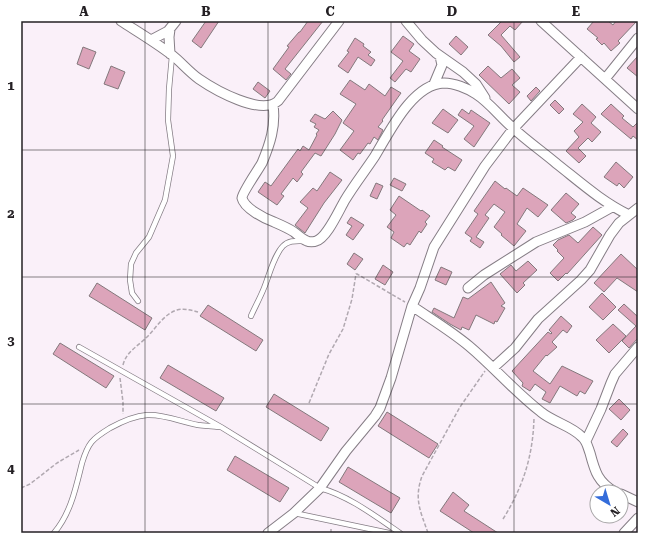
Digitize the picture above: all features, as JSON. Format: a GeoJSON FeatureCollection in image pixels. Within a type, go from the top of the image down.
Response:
{"type":"FeatureCollection","features":[{"type":"Feature","properties":{"kind":"street"},"geometry":{"type":"LineString","coordinates":[[120,21],[151,40],[171,54],[199,79],[220,91],[249,104],[268,106],[274,105]]}},
{"type":"Feature","properties":{"kind":"street"},"geometry":{"type":"LineString","coordinates":[[339,21],[274,105],[274,127],[269,144],[262,163],[242,197],[244,202],[262,217],[286,227],[307,242],[316,241],[325,234],[345,199],[403,111],[414,98],[434,84],[445,83],[458,85],[475,93],[488,102]]}},
{"type":"Feature","properties":{"kind":"street"},"geometry":{"type":"LineString","coordinates":[[406,21],[422,40],[476,84],[488,102],[513,129],[612,207],[629,215]]}},
{"type":"Feature","properties":{"kind":"street"},"geometry":{"type":"LineString","coordinates":[[541,21],[638,109]]}},
{"type":"Feature","properties":{"kind":"street"},"geometry":{"type":"LineString","coordinates":[[151,40],[163,34],[173,25]]}},
{"type":"Feature","properties":{"kind":"street"},"geometry":{"type":"LineString","coordinates":[[171,54],[169,37],[173,25]]}},
{"type":"Feature","properties":{"kind":"street"},"geometry":{"type":"LineString","coordinates":[[605,79],[638,38]]}},
{"type":"Feature","properties":{"kind":"street"},"geometry":{"type":"LineString","coordinates":[[434,84],[442,65],[440,56]]}},
{"type":"Feature","properties":{"kind":"street"},"geometry":{"type":"LineString","coordinates":[[268,533],[294,513],[320,488],[346,451],[375,416],[380,408],[391,378],[412,306],[420,288],[434,247],[485,166],[513,129],[581,57]]}},
{"type":"Feature","properties":{"kind":"street"},"geometry":{"type":"LineString","coordinates":[[468,288],[484,275],[536,242],[585,222],[612,207]]}},
{"type":"Feature","properties":{"kind":"street"},"geometry":{"type":"LineString","coordinates":[[491,366],[515,348],[538,319],[581,280],[590,270],[610,235],[619,224],[638,208]]}},
{"type":"Feature","properties":{"kind":"street"},"geometry":{"type":"LineString","coordinates":[[412,306],[449,331],[491,366],[505,381],[542,413],[582,436],[586,441],[596,475],[603,484]]}},
{"type":"Feature","properties":{"kind":"street"},"geometry":{"type":"LineString","coordinates":[[586,441],[601,410],[615,374],[638,347]]}},
{"type":"Feature","properties":{"kind":"street"},"geometry":{"type":"LineString","coordinates":[[624,533],[638,518]]}},
{"type":"Feature","properties":{"kind":"lane"},"geometry":{"type":"LineString","coordinates":[[138,301],[132,293],[130,280],[131,264],[136,252],[149,237],[165,200],[173,156],[168,120],[171,54]]}},
{"type":"Feature","properties":{"kind":"lane"},"geometry":{"type":"LineString","coordinates":[[251,316],[282,247],[294,240],[307,242]]}},
{"type":"Feature","properties":{"kind":"lane"},"geometry":{"type":"LineString","coordinates":[[79,347],[221,427],[320,488],[332,491],[344,497],[400,533]]}},
{"type":"Feature","properties":{"kind":"lane"},"geometry":{"type":"LineString","coordinates":[[54,533],[63,519],[74,496],[88,445],[99,435],[121,422],[134,417],[147,415],[221,427]]}},
{"type":"Feature","properties":{"kind":"lane"},"geometry":{"type":"LineString","coordinates":[[294,513],[389,533]]}},
{"type":"Feature","properties":{"kind":"path"},"geometry":{"type":"LineString","coordinates":[[309,403],[329,354],[343,329],[352,299],[356,274],[366,278],[412,306]]}},
{"type":"Feature","properties":{"kind":"path"},"geometry":{"type":"LineString","coordinates":[[121,422],[123,402],[120,370],[125,357],[147,338],[156,326],[176,310],[184,308],[198,312]]}},
{"type":"Feature","properties":{"kind":"path"},"geometry":{"type":"LineString","coordinates":[[428,533],[418,498],[418,488],[422,476],[460,407],[491,366]]}},
{"type":"Feature","properties":{"kind":"path"},"geometry":{"type":"LineString","coordinates":[[503,519],[520,489],[529,459],[534,423],[534,406]]}},
{"type":"Feature","properties":{"kind":"path"},"geometry":{"type":"LineString","coordinates":[[21,488],[30,484],[57,464],[88,445]]}},
{"type":"Feature","properties":{"kind":"building"},"geometry":{"type":"Polygon","coordinates":[[[206,21],[219,21],[201,48],[192,41],[206,21]]]}},
{"type":"Feature","properties":{"kind":"building"},"geometry":{"type":"Polygon","coordinates":[[[308,21],[323,21],[285,69],[291,74],[286,80],[273,69],[289,47],[287,46],[308,21]]]}},
{"type":"Feature","properties":{"kind":"building"},"geometry":{"type":"Polygon","coordinates":[[[502,21],[523,21],[515,30],[510,26],[501,35],[520,57],[514,62],[501,46],[488,35],[502,21]]]}},
{"type":"Feature","properties":{"kind":"building"},"geometry":{"type":"Polygon","coordinates":[[[594,21],[608,21],[613,25],[616,21],[637,21],[618,41],[620,43],[611,51],[604,43],[602,45],[596,39],[598,38],[587,29],[594,21]]]}},
{"type":"Feature","properties":{"kind":"building"},"geometry":{"type":"Polygon","coordinates":[[[403,36],[414,44],[409,51],[420,59],[411,72],[406,69],[395,82],[390,78],[403,61],[391,52],[403,36]]]}},
{"type":"Feature","properties":{"kind":"building"},"geometry":{"type":"Polygon","coordinates":[[[456,36],[468,47],[461,55],[449,44],[456,36]]]}},
{"type":"Feature","properties":{"kind":"building"},"geometry":{"type":"Polygon","coordinates":[[[355,38],[364,44],[363,46],[371,52],[368,55],[375,60],[371,66],[358,57],[348,73],[338,66],[349,52],[347,51],[355,38]]]}},
{"type":"Feature","properties":{"kind":"building"},"geometry":{"type":"Polygon","coordinates":[[[83,47],[96,52],[89,69],[77,64],[83,47]]]}},
{"type":"Feature","properties":{"kind":"building"},"geometry":{"type":"Polygon","coordinates":[[[638,56],[638,77],[627,68],[638,56]]]}},
{"type":"Feature","properties":{"kind":"building"},"geometry":{"type":"Polygon","coordinates":[[[111,66],[125,72],[118,89],[104,84],[111,66]]]}},
{"type":"Feature","properties":{"kind":"building"},"geometry":{"type":"Polygon","coordinates":[[[488,66],[501,78],[512,69],[520,78],[512,85],[520,92],[509,104],[479,75],[488,66]]]}},
{"type":"Feature","properties":{"kind":"building"},"geometry":{"type":"Polygon","coordinates":[[[350,80],[365,90],[369,84],[385,96],[391,87],[401,93],[378,127],[383,130],[378,140],[374,137],[370,144],[368,143],[360,154],[358,153],[353,160],[340,150],[354,131],[343,123],[356,104],[340,94],[350,80]]]}},
{"type":"Feature","properties":{"kind":"building"},"geometry":{"type":"Polygon","coordinates":[[[258,82],[270,91],[265,98],[253,89],[258,82]]]}},
{"type":"Feature","properties":{"kind":"building"},"geometry":{"type":"Polygon","coordinates":[[[536,87],[540,91],[531,101],[527,96],[536,87]]]}},
{"type":"Feature","properties":{"kind":"building"},"geometry":{"type":"Polygon","coordinates":[[[555,100],[564,109],[559,114],[550,105],[555,100]]]}},
{"type":"Feature","properties":{"kind":"building"},"geometry":{"type":"Polygon","coordinates":[[[582,104],[596,117],[591,123],[601,132],[592,142],[588,138],[578,148],[586,156],[579,163],[566,151],[579,137],[574,131],[583,122],[573,114],[582,104]]]}},
{"type":"Feature","properties":{"kind":"building"},"geometry":{"type":"Polygon","coordinates":[[[611,104],[624,116],[622,118],[633,127],[638,122],[638,140],[633,136],[631,139],[601,114],[611,104]]]}},
{"type":"Feature","properties":{"kind":"building"},"geometry":{"type":"Polygon","coordinates":[[[443,109],[458,120],[448,133],[432,123],[443,109]]]}},
{"type":"Feature","properties":{"kind":"building"},"geometry":{"type":"Polygon","coordinates":[[[462,109],[469,114],[471,110],[490,123],[474,147],[464,139],[474,126],[458,115],[462,109]]]}},
{"type":"Feature","properties":{"kind":"building"},"geometry":{"type":"Polygon","coordinates":[[[333,111],[342,120],[335,134],[321,156],[315,153],[301,172],[303,174],[297,182],[293,178],[281,194],[284,196],[277,205],[258,192],[265,182],[271,186],[298,149],[300,151],[303,146],[309,150],[319,130],[314,127],[316,124],[310,121],[315,114],[325,119],[333,111]]]}},
{"type":"Feature","properties":{"kind":"building"},"geometry":{"type":"Polygon","coordinates":[[[434,140],[462,160],[455,171],[448,167],[445,170],[432,162],[434,159],[425,153],[434,140]]]}},
{"type":"Feature","properties":{"kind":"building"},"geometry":{"type":"Polygon","coordinates":[[[616,162],[633,177],[624,188],[619,183],[617,186],[604,177],[616,162]]]}},
{"type":"Feature","properties":{"kind":"building"},"geometry":{"type":"Polygon","coordinates":[[[330,172],[342,180],[324,203],[305,233],[295,225],[308,208],[300,202],[313,188],[317,191],[330,172]]]}},
{"type":"Feature","properties":{"kind":"building"},"geometry":{"type":"Polygon","coordinates":[[[394,178],[406,184],[402,191],[390,185],[394,178]]]}},
{"type":"Feature","properties":{"kind":"building"},"geometry":{"type":"Polygon","coordinates":[[[495,181],[517,196],[523,188],[548,205],[538,217],[527,208],[517,224],[526,231],[514,246],[494,227],[505,212],[494,204],[485,215],[489,218],[476,237],[484,242],[480,248],[470,241],[472,238],[465,233],[478,214],[474,211],[495,181]]]}},
{"type":"Feature","properties":{"kind":"building"},"geometry":{"type":"Polygon","coordinates":[[[376,183],[383,186],[377,199],[370,196],[376,183]]]}},
{"type":"Feature","properties":{"kind":"building"},"geometry":{"type":"Polygon","coordinates":[[[566,193],[579,204],[571,213],[576,217],[566,223],[551,210],[566,193]]]}},
{"type":"Feature","properties":{"kind":"building"},"geometry":{"type":"Polygon","coordinates":[[[399,196],[430,216],[425,222],[427,224],[421,233],[419,231],[410,245],[407,243],[404,247],[391,238],[394,232],[387,227],[396,215],[390,210],[399,196]]]}},
{"type":"Feature","properties":{"kind":"building"},"geometry":{"type":"Polygon","coordinates":[[[351,217],[364,225],[353,240],[346,235],[352,226],[347,223],[351,217]]]}},
{"type":"Feature","properties":{"kind":"building"},"geometry":{"type":"Polygon","coordinates":[[[593,227],[602,235],[567,274],[566,273],[558,281],[550,273],[564,258],[553,245],[558,240],[569,235],[578,243],[593,227]]]}},
{"type":"Feature","properties":{"kind":"building"},"geometry":{"type":"Polygon","coordinates":[[[354,253],[363,259],[355,270],[347,264],[354,253]]]}},
{"type":"Feature","properties":{"kind":"building"},"geometry":{"type":"Polygon","coordinates":[[[621,254],[638,270],[638,292],[617,278],[604,292],[594,283],[621,254]]]}},
{"type":"Feature","properties":{"kind":"building"},"geometry":{"type":"Polygon","coordinates":[[[528,261],[537,270],[523,283],[525,285],[517,293],[500,274],[511,265],[516,271],[528,261]]]}},
{"type":"Feature","properties":{"kind":"building"},"geometry":{"type":"Polygon","coordinates":[[[383,265],[393,272],[385,285],[375,279],[383,265]]]}},
{"type":"Feature","properties":{"kind":"building"},"geometry":{"type":"Polygon","coordinates":[[[441,267],[452,272],[446,285],[435,280],[441,267]]]}},
{"type":"Feature","properties":{"kind":"building"},"geometry":{"type":"Polygon","coordinates":[[[491,282],[505,303],[501,306],[505,308],[497,322],[495,321],[494,324],[476,315],[469,330],[462,327],[461,330],[432,312],[434,308],[454,318],[463,297],[468,299],[491,282]]]}},
{"type":"Feature","properties":{"kind":"building"},"geometry":{"type":"Polygon","coordinates":[[[97,283],[152,318],[145,330],[89,296],[97,283]]]}},
{"type":"Feature","properties":{"kind":"building"},"geometry":{"type":"Polygon","coordinates":[[[602,293],[616,307],[603,320],[589,307],[602,293]]]}},
{"type":"Feature","properties":{"kind":"building"},"geometry":{"type":"Polygon","coordinates":[[[624,304],[638,317],[638,338],[629,348],[622,341],[636,326],[618,310],[624,304]]]}},
{"type":"Feature","properties":{"kind":"building"},"geometry":{"type":"Polygon","coordinates":[[[208,305],[263,340],[256,351],[200,316],[208,305]]]}},
{"type":"Feature","properties":{"kind":"building"},"geometry":{"type":"Polygon","coordinates":[[[561,316],[572,326],[567,333],[563,330],[552,342],[557,347],[547,356],[546,355],[533,371],[550,384],[562,366],[593,381],[585,394],[580,391],[577,396],[560,386],[550,403],[542,399],[546,392],[535,384],[530,391],[522,386],[523,383],[512,371],[548,332],[551,334],[552,333],[549,330],[561,316]]]}},
{"type":"Feature","properties":{"kind":"building"},"geometry":{"type":"Polygon","coordinates":[[[613,324],[626,336],[609,353],[596,340],[613,324]]]}},
{"type":"Feature","properties":{"kind":"building"},"geometry":{"type":"Polygon","coordinates":[[[60,343],[114,376],[106,388],[53,354],[60,343]]]}},
{"type":"Feature","properties":{"kind":"building"},"geometry":{"type":"Polygon","coordinates":[[[168,365],[224,398],[216,411],[160,378],[168,365]]]}},
{"type":"Feature","properties":{"kind":"building"},"geometry":{"type":"Polygon","coordinates":[[[274,394],[329,428],[321,441],[266,407],[274,394]]]}},
{"type":"Feature","properties":{"kind":"building"},"geometry":{"type":"Polygon","coordinates":[[[619,399],[630,410],[621,420],[609,409],[619,399]]]}},
{"type":"Feature","properties":{"kind":"building"},"geometry":{"type":"Polygon","coordinates":[[[387,412],[438,444],[429,458],[378,426],[387,412]]]}},
{"type":"Feature","properties":{"kind":"building"},"geometry":{"type":"Polygon","coordinates":[[[623,429],[628,434],[617,447],[611,442],[623,429]]]}},
{"type":"Feature","properties":{"kind":"building"},"geometry":{"type":"Polygon","coordinates":[[[235,456],[289,488],[280,502],[227,470],[235,456]]]}},
{"type":"Feature","properties":{"kind":"building"},"geometry":{"type":"Polygon","coordinates":[[[348,467],[400,498],[391,513],[339,482],[348,467]]]}},
{"type":"Feature","properties":{"kind":"building"},"geometry":{"type":"Polygon","coordinates":[[[453,492],[469,505],[464,511],[498,533],[474,533],[440,511],[453,492]]]}}]}
